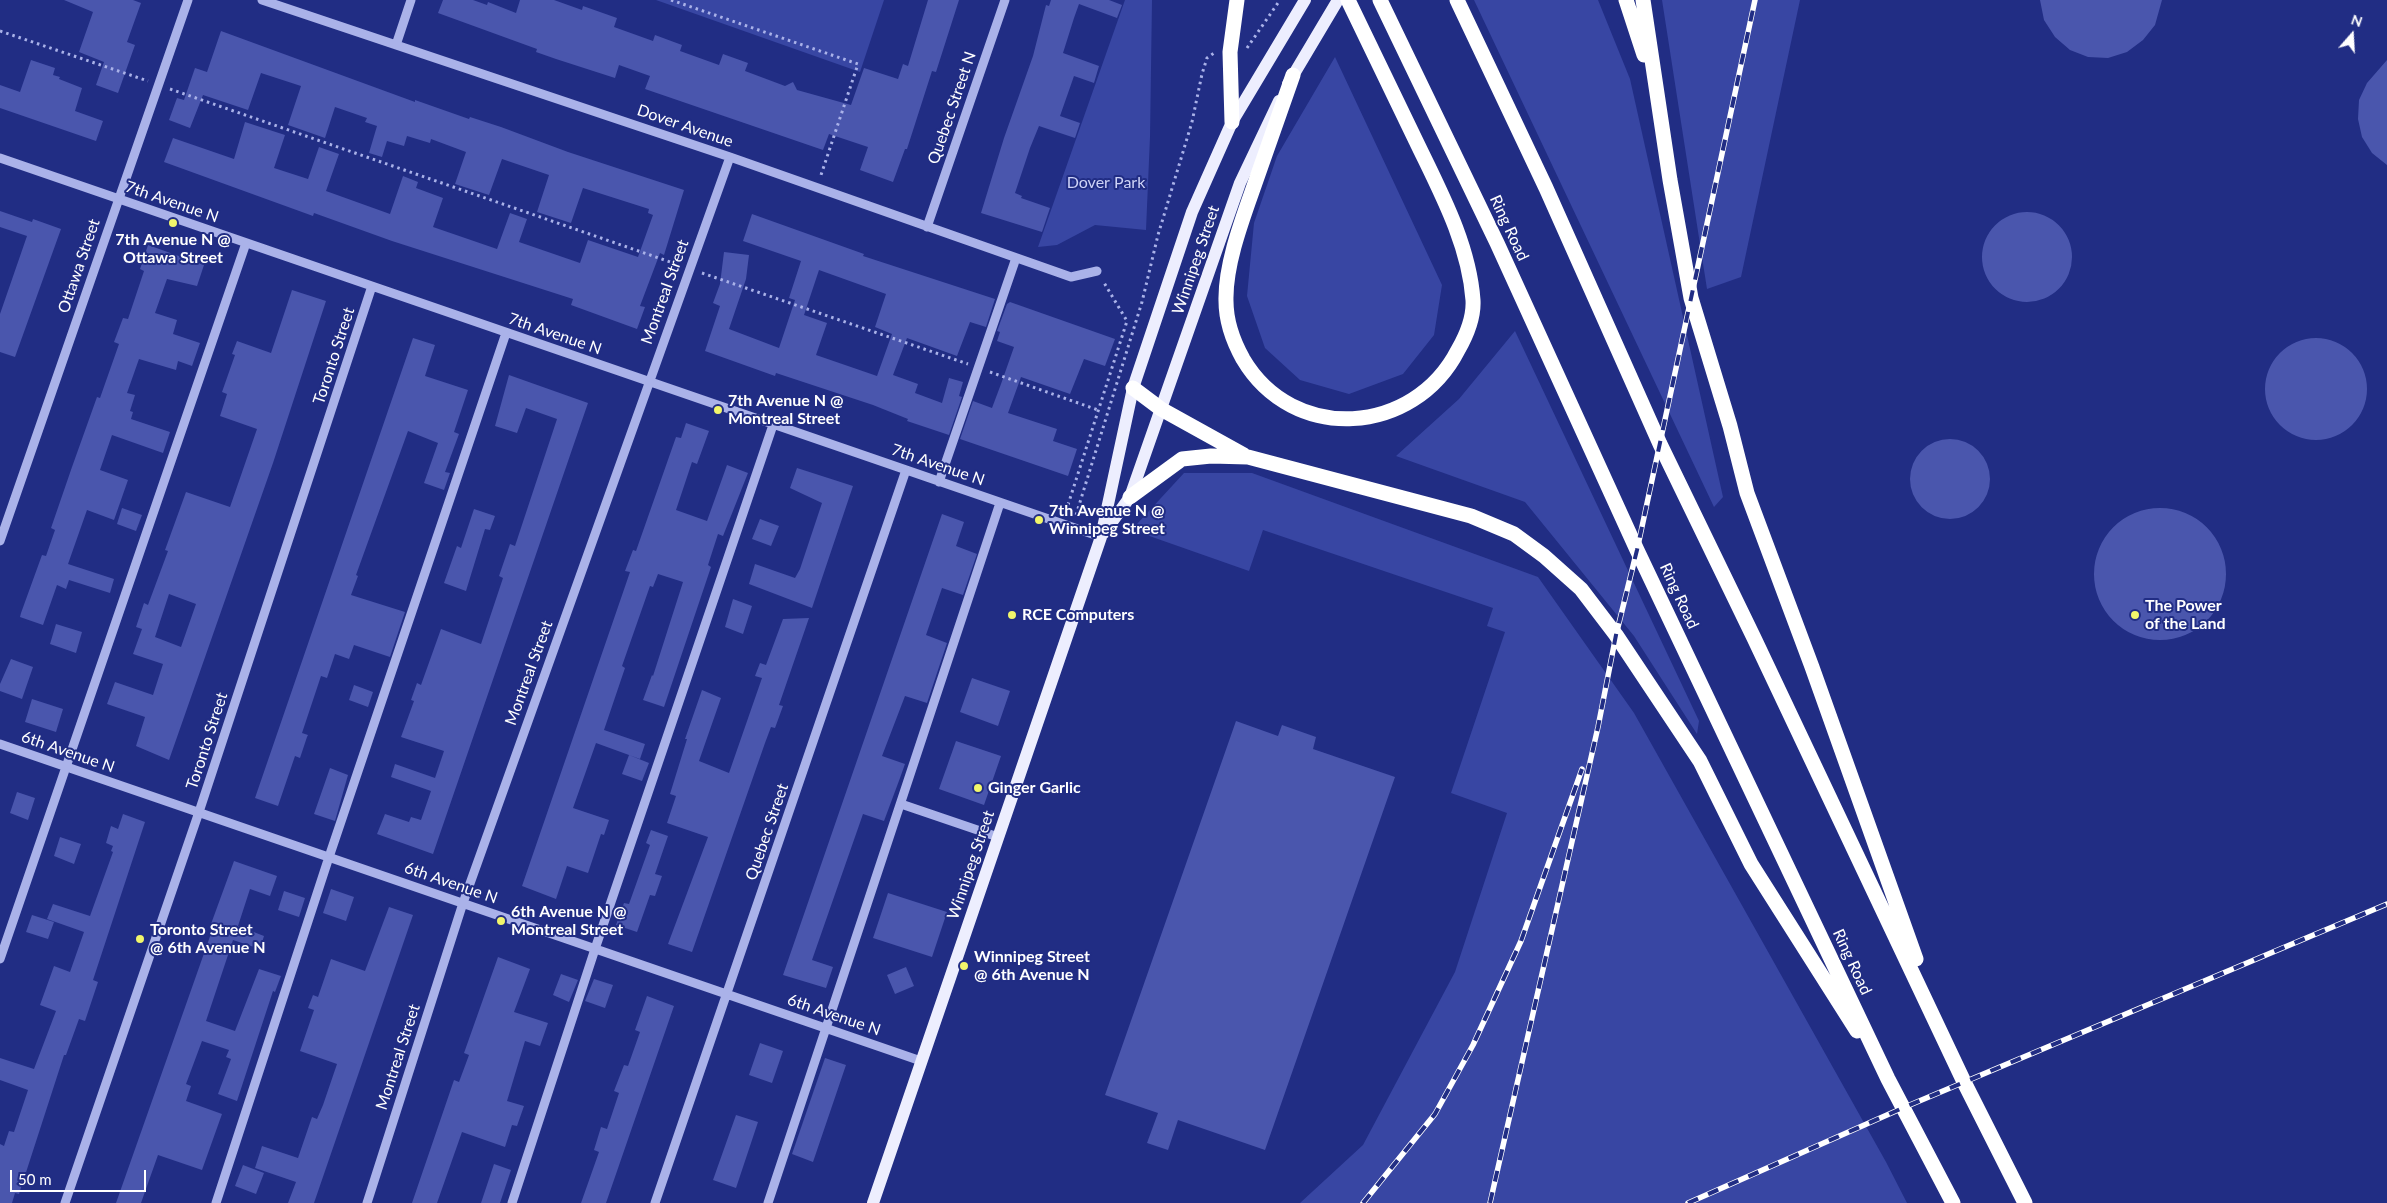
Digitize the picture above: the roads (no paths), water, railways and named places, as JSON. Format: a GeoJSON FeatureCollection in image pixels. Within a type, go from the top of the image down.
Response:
{"type":"FeatureCollection","features":[{"type":"Feature","properties":{"kind":"highway"},"geometry":{"type":"LineString","coordinates":[[1232,122],[1230,52],[1237,0]]}},
{"type":"Feature","properties":{"kind":"highway"},"geometry":{"type":"LineString","coordinates":[[1293,75],[1234,240],[1225,300],[1230,330],[1235,344],[1249,368],[1265,389],[1287,404],[1319,416],[1349,420],[1378,416],[1407,404],[1430,388],[1445,373],[1466,335],[1473,303],[1469,272],[1449,209],[1348,0]]}},
{"type":"Feature","properties":{"kind":"highway","name":"Ring Road"},"geometry":{"type":"LineString","coordinates":[[1380,0],[1497,243],[1637,550],[1888,1079],[1905,1107],[1953,1203]]}},
{"type":"Feature","properties":{"kind":"highway"},"geometry":{"type":"LineString","coordinates":[[1457,0],[1546,188],[1660,444],[2025,1203]]}},
{"type":"Feature","properties":{"kind":"highway"},"geometry":{"type":"LineString","coordinates":[[1626,0],[1657,92]]}},
{"type":"Feature","properties":{"kind":"highway"},"geometry":{"type":"LineString","coordinates":[[1643,0],[1690,298],[1730,426],[1747,493],[1816,676],[1944,1038]]}},
{"type":"Feature","properties":{"kind":"highway"},"geometry":{"type":"LineString","coordinates":[[1133,388],[1161,408],[1248,457]]}},
{"type":"Feature","properties":{"kind":"highway"},"geometry":{"type":"LineString","coordinates":[[1130,497],[1182,459],[1211,456],[1248,457],[1471,516],[1514,534],[1544,556],[1581,589],[1616,635],[1700,761],[1751,864],[1905,1107]]}},
{"type":"Feature","properties":{"kind":"main road","name":"Winnipeg Street"},"geometry":{"type":"LineString","coordinates":[[873,1203],[1101,537],[1133,388],[1192,212],[1232,122],[1305,0]]}},
{"type":"Feature","properties":{"kind":"main road","name":"Winnipeg Street"},"geometry":{"type":"LineString","coordinates":[[1101,537],[1130,497],[1240,183],[1263,130],[1335,5]]}},
{"type":"Feature","properties":{"kind":"street","name":"Ottawa Street"},"geometry":{"type":"LineString","coordinates":[[0,541],[188,0]]}},
{"type":"Feature","properties":{"kind":"street","name":"Dover Avenue"},"geometry":{"type":"LineString","coordinates":[[262,0],[730,157],[1071,277],[1097,271]]}},
{"type":"Feature","properties":{"kind":"street"},"geometry":{"type":"LineString","coordinates":[[396,45],[411,0]]}},
{"type":"Feature","properties":{"kind":"street","name":"Quebec Street N"},"geometry":{"type":"LineString","coordinates":[[928,227],[1005,0]]}},
{"type":"Feature","properties":{"kind":"street","name":"Montreal Street"},"geometry":{"type":"LineString","coordinates":[[367,1203],[463,903],[730,157]]}},
{"type":"Feature","properties":{"kind":"street","name":"7th Avenue N"},"geometry":{"type":"LineString","coordinates":[[0,158],[1101,537]]}},
{"type":"Feature","properties":{"kind":"street"},"geometry":{"type":"LineString","coordinates":[[0,958],[64,766],[246,243]]}},
{"type":"Feature","properties":{"kind":"street"},"geometry":{"type":"LineString","coordinates":[[939,482],[1016,258]]}},
{"type":"Feature","properties":{"kind":"street","name":"Toronto Street"},"geometry":{"type":"LineString","coordinates":[[65,1203],[199,812],[372,286]]}},
{"type":"Feature","properties":{"kind":"street"},"geometry":{"type":"LineString","coordinates":[[216,1203],[329,857],[506,333]]}},
{"type":"Feature","properties":{"kind":"street"},"geometry":{"type":"LineString","coordinates":[[512,1203],[773,425]]}},
{"type":"Feature","properties":{"kind":"street","name":"Quebec Street"},"geometry":{"type":"LineString","coordinates":[[655,1203],[906,470]]}},
{"type":"Feature","properties":{"kind":"street"},"geometry":{"type":"LineString","coordinates":[[768,1203],[1000,503]]}},
{"type":"Feature","properties":{"kind":"street","name":"6th Avenue N"},"geometry":{"type":"LineString","coordinates":[[0,744],[921,1061]]}},
{"type":"Feature","properties":{"kind":"street"},"geometry":{"type":"LineString","coordinates":[[901,804],[998,837]]}},
{"type":"Feature","properties":{"kind":"railway"},"geometry":{"type":"LineString","coordinates":[[1490,1203],[1598,727],[1616,635],[1637,550],[1755,0]]}},
{"type":"Feature","properties":{"kind":"railway"},"geometry":{"type":"LineString","coordinates":[[1363,1203],[1435,1114],[1473,1045],[1521,941],[1582,769]]}},
{"type":"Feature","properties":{"kind":"railway"},"geometry":{"type":"LineString","coordinates":[[1688,1203],[1905,1107],[2387,904]]}},
{"type":"Feature","properties":{"kind":"place","name":"7th Avenue N @ Ottawa Street"},"geometry":{"type":"Point","coordinates":[173,223]}},
{"type":"Feature","properties":{"kind":"place","name":"7th Avenue N @ Montreal Street"},"geometry":{"type":"Point","coordinates":[718,410]}},
{"type":"Feature","properties":{"kind":"place","name":"7th Avenue N @ Winnipeg Street"},"geometry":{"type":"Point","coordinates":[1039,520]}},
{"type":"Feature","properties":{"kind":"place","name":"RCE Computers"},"geometry":{"type":"Point","coordinates":[1012,615]}},
{"type":"Feature","properties":{"kind":"place","name":"The Power of the Land"},"geometry":{"type":"Point","coordinates":[2135,615]}},
{"type":"Feature","properties":{"kind":"place","name":"Ginger Garlic"},"geometry":{"type":"Point","coordinates":[978,788]}},
{"type":"Feature","properties":{"kind":"place","name":"6th Avenue N @ Montreal Street"},"geometry":{"type":"Point","coordinates":[501,921]}},
{"type":"Feature","properties":{"kind":"place","name":"Toronto Street @ 6th Avenue N"},"geometry":{"type":"Point","coordinates":[140,939]}},
{"type":"Feature","properties":{"kind":"place","name":"Winnipeg Street @ 6th Avenue N"},"geometry":{"type":"Point","coordinates":[964,966]}},
{"type":"Feature","properties":{"kind":"park label","name":"Dover Park"},"geometry":{"type":"Point","coordinates":[1106,183]}}]}
